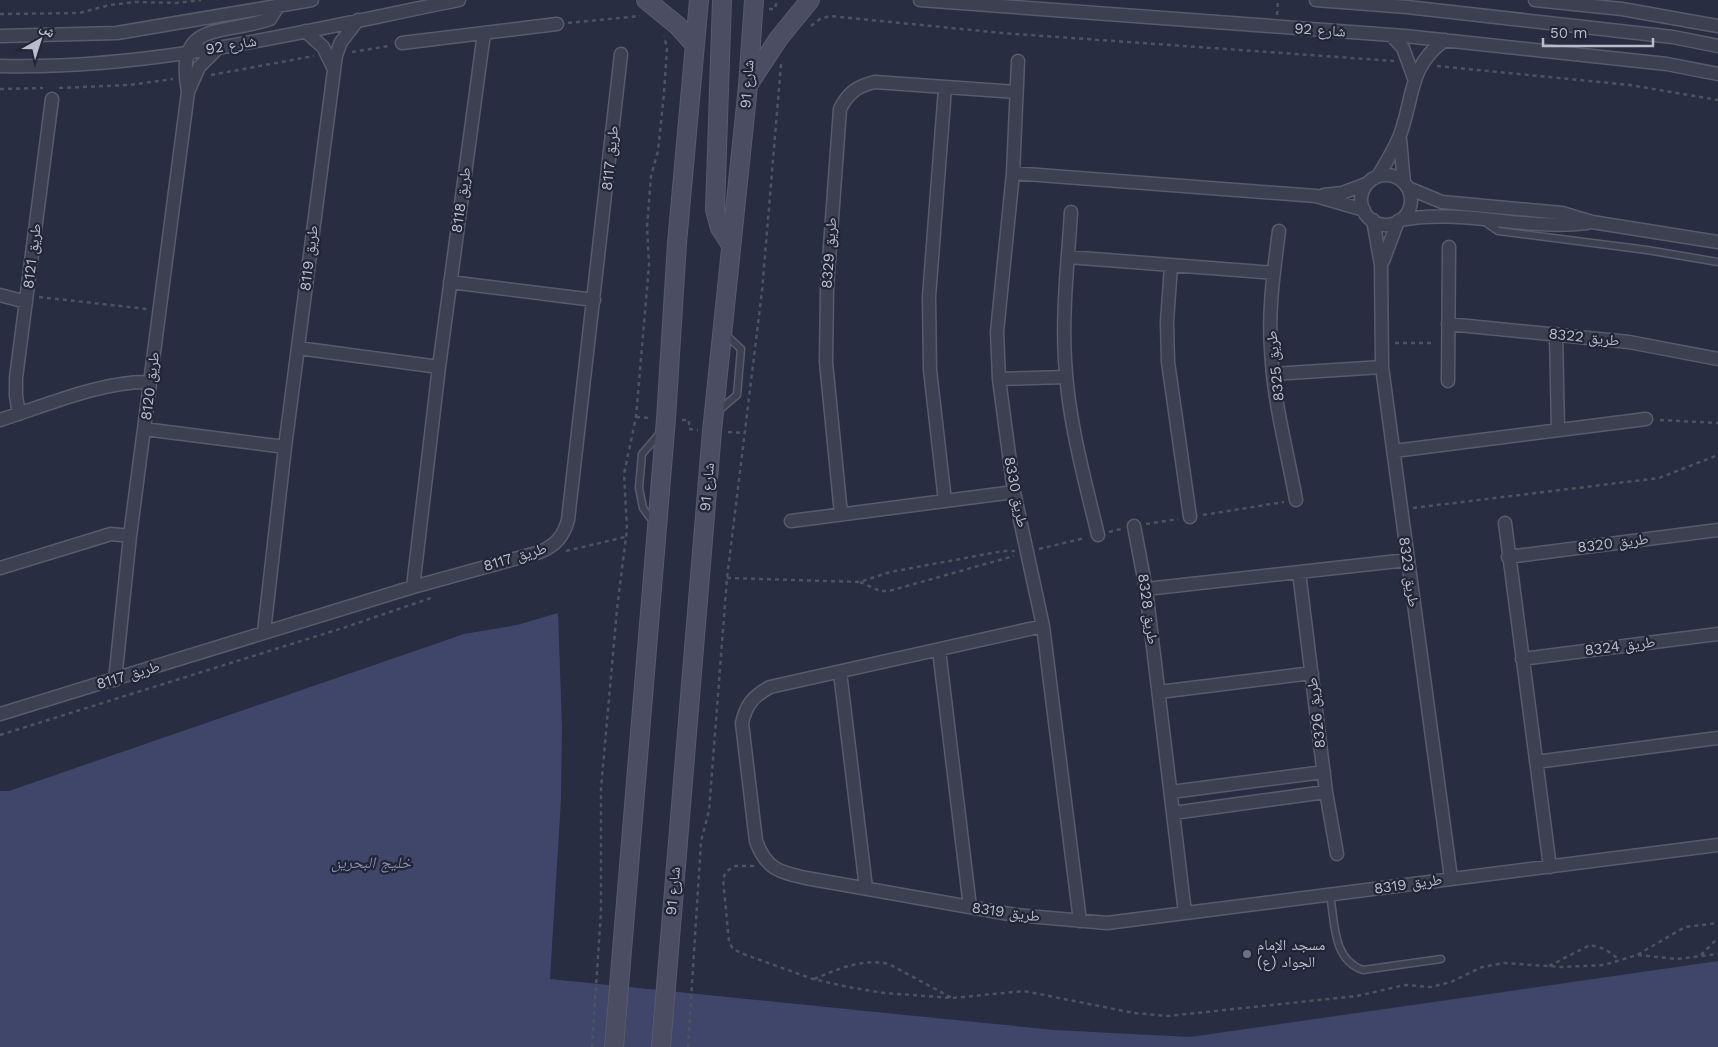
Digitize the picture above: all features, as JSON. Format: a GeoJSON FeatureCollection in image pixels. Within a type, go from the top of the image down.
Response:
{"type":"FeatureCollection","features":[{"type":"Feature","properties":{"kind":"street","name":"شارع 92"},"geometry":{"type":"LineString","coordinates":[[0,36],[117,33],[310,0]]}},
{"type":"Feature","properties":{"kind":"street","name":"شارع 92"},"geometry":{"type":"LineString","coordinates":[[0,66],[122,62],[187,53],[459,0]]}},
{"type":"Feature","properties":{"kind":"street"},"geometry":{"type":"LineString","coordinates":[[646,0],[678,26],[694,44]]}},
{"type":"Feature","properties":{"kind":"street"},"geometry":{"type":"LineString","coordinates":[[614,1047],[666,423],[677,243],[699,0]]}},
{"type":"Feature","properties":{"kind":"street"},"geometry":{"type":"LineString","coordinates":[[722,0],[715,210],[720,228],[731,245]]}},
{"type":"Feature","properties":{"kind":"street","name":"شارع 91"},"geometry":{"type":"LineString","coordinates":[[661,1047],[713,422],[748,86],[754,0]]}},
{"type":"Feature","properties":{"kind":"street"},"geometry":{"type":"LineString","coordinates":[[748,86],[779,38],[810,0]]}},
{"type":"Feature","properties":{"kind":"street","name":"شارع 92"},"geometry":{"type":"LineString","coordinates":[[920,0],[1445,40],[1667,64],[1718,74]]}},
{"type":"Feature","properties":{"kind":"street","name":"شارع 92"},"geometry":{"type":"LineString","coordinates":[[1316,0],[1407,7],[1624,31],[1673,37],[1718,46]]}},
{"type":"Feature","properties":{"kind":"street"},"geometry":{"type":"LineString","coordinates":[[1534,0],[1622,9],[1718,26]]}},
{"type":"Feature","properties":{"kind":"street"},"geometry":{"type":"LineString","coordinates":[[187,53],[204,35],[270,19],[278,6]]}},
{"type":"Feature","properties":{"kind":"street","name":"طريق 8119"},"geometry":{"type":"LineString","coordinates":[[264,632],[285,446],[334,69],[331,54],[358,20]]}},
{"type":"Feature","properties":{"kind":"street"},"geometry":{"type":"LineString","coordinates":[[402,44],[557,24]]}},
{"type":"Feature","properties":{"kind":"street"},"geometry":{"type":"LineString","coordinates":[[304,31],[331,54]]}},
{"type":"Feature","properties":{"kind":"street","name":"طريق 8118"},"geometry":{"type":"LineString","coordinates":[[414,587],[439,367],[484,33]]}},
{"type":"Feature","properties":{"kind":"street"},"geometry":{"type":"LineString","coordinates":[[1391,35],[1416,63]]}},
{"type":"Feature","properties":{"kind":"street"},"geometry":{"type":"LineString","coordinates":[[1013,173],[1316,196],[1342,193],[1366,184],[1378,176],[1400,134],[1416,63],[1445,40]]}},
{"type":"Feature","properties":{"kind":"street"},"geometry":{"type":"LineString","coordinates":[[189,78],[218,48]]}},
{"type":"Feature","properties":{"kind":"street","name":"طريق 8120"},"geometry":{"type":"LineString","coordinates":[[115,680],[130,536],[188,92],[189,78],[184,64],[187,53]]}},
{"type":"Feature","properties":{"kind":"street","name":"طريق 8117"},"geometry":{"type":"LineString","coordinates":[[0,714],[115,680],[264,632],[552,547],[564,532],[568,520],[621,54]]}},
{"type":"Feature","properties":{"kind":"street","name":"طريق 8330"},"geometry":{"type":"LineString","coordinates":[[1018,61],[1013,173],[997,332],[999,379],[1014,492],[1043,626],[1080,921]]}},
{"type":"Feature","properties":{"kind":"street","name":"طريق 8329"},"geometry":{"type":"LineString","coordinates":[[841,514],[826,362],[827,288],[840,109],[852,91],[862,85],[875,82],[1016,92]]}},
{"type":"Feature","properties":{"kind":"street"},"geometry":{"type":"LineString","coordinates":[[945,88],[929,297],[930,370],[945,501]]}},
{"type":"Feature","properties":{"kind":"street","name":"طريق 8121"},"geometry":{"type":"LineString","coordinates":[[19,414],[15,387],[52,94]]}},
{"type":"Feature","properties":{"kind":"street"},"geometry":{"type":"LineString","coordinates":[[1399,221],[1405,215],[1410,202],[1406,186],[1400,134]]}},
{"type":"Feature","properties":{"kind":"street"},"geometry":{"type":"LineString","coordinates":[[1378,176],[1392,176],[1406,186],[1442,202],[1554,212],[1592,222],[1718,242]]}},
{"type":"Feature","properties":{"kind":"street"},"geometry":{"type":"LineString","coordinates":[[1366,184],[1362,197],[1368,215]]}},
{"type":"Feature","properties":{"kind":"street"},"geometry":{"type":"LineString","coordinates":[[1316,196],[1368,215],[1382,224],[1433,215],[1560,224],[1592,222]]}},
{"type":"Feature","properties":{"kind":"street"},"geometry":{"type":"LineString","coordinates":[[1071,212],[1065,315],[1066,377],[1071,421],[1098,535]]}},
{"type":"Feature","properties":{"kind":"street","name":"طريق 8323"},"geometry":{"type":"LineString","coordinates":[[1368,215],[1381,265],[1382,367],[1451,878]]}},
{"type":"Feature","properties":{"kind":"street","name":"طريق 8323"},"geometry":{"type":"LineString","coordinates":[[1381,265],[1399,221]]}},
{"type":"Feature","properties":{"kind":"street","name":"طريق 8325"},"geometry":{"type":"LineString","coordinates":[[1279,231],[1270,322],[1273,374],[1296,500]]}},
{"type":"Feature","properties":{"kind":"street"},"geometry":{"type":"LineString","coordinates":[[1448,381],[1449,247]]}},
{"type":"Feature","properties":{"kind":"street"},"geometry":{"type":"LineString","coordinates":[[1068,257],[1274,273]]}},
{"type":"Feature","properties":{"kind":"street"},"geometry":{"type":"LineString","coordinates":[[1171,265],[1167,322],[1168,362],[1190,517]]}},
{"type":"Feature","properties":{"kind":"street"},"geometry":{"type":"LineString","coordinates":[[450,282],[594,300]]}},
{"type":"Feature","properties":{"kind":"street"},"geometry":{"type":"LineString","coordinates":[[0,295],[27,298]]}},
{"type":"Feature","properties":{"kind":"street","name":"طريق 8322"},"geometry":{"type":"LineString","coordinates":[[1448,324],[1629,342],[1718,359]]}},
{"type":"Feature","properties":{"kind":"street"},"geometry":{"type":"LineString","coordinates":[[1556,334],[1558,429]]}},
{"type":"Feature","properties":{"kind":"street"},"geometry":{"type":"LineString","coordinates":[[298,348],[439,367]]}},
{"type":"Feature","properties":{"kind":"street"},"geometry":{"type":"LineString","coordinates":[[1273,374],[1382,367]]}},
{"type":"Feature","properties":{"kind":"street"},"geometry":{"type":"LineString","coordinates":[[999,379],[1066,377]]}},
{"type":"Feature","properties":{"kind":"street"},"geometry":{"type":"LineString","coordinates":[[0,420],[109,386],[134,381],[150,382]]}},
{"type":"Feature","properties":{"kind":"street"},"geometry":{"type":"LineString","coordinates":[[1394,451],[1646,419]]}},
{"type":"Feature","properties":{"kind":"street"},"geometry":{"type":"LineString","coordinates":[[144,429],[285,446]]}},
{"type":"Feature","properties":{"kind":"street"},"geometry":{"type":"LineString","coordinates":[[791,521],[1014,492]]}},
{"type":"Feature","properties":{"kind":"street"},"geometry":{"type":"LineString","coordinates":[[1505,523],[1550,867]]}},
{"type":"Feature","properties":{"kind":"street","name":"طريق 8328"},"geometry":{"type":"LineString","coordinates":[[1134,526],[1146,589],[1185,913]]}},
{"type":"Feature","properties":{"kind":"street","name":"طريق 8320"},"geometry":{"type":"LineString","coordinates":[[1508,557],[1718,530]]}},
{"type":"Feature","properties":{"kind":"street"},"geometry":{"type":"LineString","coordinates":[[0,568],[111,534],[130,536]]}},
{"type":"Feature","properties":{"kind":"street"},"geometry":{"type":"LineString","coordinates":[[1146,589],[1407,560]]}},
{"type":"Feature","properties":{"kind":"street","name":"طريق 8326"},"geometry":{"type":"LineString","coordinates":[[1299,572],[1326,792],[1337,854]]}},
{"type":"Feature","properties":{"kind":"street"},"geometry":{"type":"LineString","coordinates":[[773,867],[762,856],[756,842],[742,723],[745,710],[751,700],[770,688],[1043,626]]}},
{"type":"Feature","properties":{"kind":"street","name":"طريق 8324"},"geometry":{"type":"LineString","coordinates":[[1522,659],[1718,634]]}},
{"type":"Feature","properties":{"kind":"street"},"geometry":{"type":"LineString","coordinates":[[939,650],[970,907]]}},
{"type":"Feature","properties":{"kind":"street"},"geometry":{"type":"LineString","coordinates":[[840,672],[866,888]]}},
{"type":"Feature","properties":{"kind":"street"},"geometry":{"type":"LineString","coordinates":[[1159,692],[1312,673]]}},
{"type":"Feature","properties":{"kind":"street"},"geometry":{"type":"LineString","coordinates":[[1536,762],[1718,738]]}},
{"type":"Feature","properties":{"kind":"street"},"geometry":{"type":"LineString","coordinates":[[1171,792],[1324,772]]}},
{"type":"Feature","properties":{"kind":"street"},"geometry":{"type":"LineString","coordinates":[[1173,814],[1326,792]]}},
{"type":"Feature","properties":{"kind":"street","name":"طريق 8319"},"geometry":{"type":"LineString","coordinates":[[773,867],[784,873],[1015,915],[1107,923],[1718,845]]}},
{"type":"Feature","properties":{"kind":"lane"},"geometry":{"type":"LineString","coordinates":[[1480,218],[1498,231],[1647,250],[1718,262]]}},
{"type":"Feature","properties":{"kind":"lane"},"geometry":{"type":"LineString","coordinates":[[1330,895],[1339,947],[1343,956],[1351,965],[1363,970],[1441,959]]}},
{"type":"Feature","properties":{"kind":"path"},"geometry":{"type":"LineString","coordinates":[[0,14],[79,13],[110,5],[136,2],[177,3],[201,0]]}},
{"type":"Feature","properties":{"kind":"path"},"geometry":{"type":"LineString","coordinates":[[557,24],[624,16],[648,18]]}},
{"type":"Feature","properties":{"kind":"path"},"geometry":{"type":"LineString","coordinates":[[808,28],[820,19],[830,16],[1021,34],[1416,63],[1612,83],[1718,100]]}},
{"type":"Feature","properties":{"kind":"path"},"geometry":{"type":"LineString","coordinates":[[592,1047],[601,911],[601,788],[627,520],[624,474],[636,418],[649,265],[647,227],[664,93],[667,48],[664,33]]}},
{"type":"Feature","properties":{"kind":"path"},"geometry":{"type":"LineString","coordinates":[[52,94],[189,78],[402,44]]}},
{"type":"Feature","properties":{"kind":"path"},"geometry":{"type":"LineString","coordinates":[[688,1047],[701,841],[709,811],[727,578],[762,291],[782,60]]}},
{"type":"Feature","properties":{"kind":"path"},"geometry":{"type":"LineString","coordinates":[[0,89],[44,88]]}},
{"type":"Feature","properties":{"kind":"path"},"geometry":{"type":"LineString","coordinates":[[27,298],[159,311]]}},
{"type":"Feature","properties":{"kind":"path"},"geometry":{"type":"LineString","coordinates":[[1381,343],[1448,343]]}},
{"type":"Feature","properties":{"kind":"path"},"geometry":{"type":"LineString","coordinates":[[636,418],[666,423],[689,420],[689,429],[713,422],[744,433]]}},
{"type":"Feature","properties":{"kind":"path"},"geometry":{"type":"LineString","coordinates":[[1646,419],[1718,423]]}},
{"type":"Feature","properties":{"kind":"path"},"geometry":{"type":"LineString","coordinates":[[1401,510],[1659,478],[1718,455]]}},
{"type":"Feature","properties":{"kind":"path"},"geometry":{"type":"LineString","coordinates":[[860,582],[880,591],[889,590],[1028,552],[1134,526],[1296,500]]}},
{"type":"Feature","properties":{"kind":"path"},"geometry":{"type":"LineString","coordinates":[[557,554],[625,537]]}},
{"type":"Feature","properties":{"kind":"path"},"geometry":{"type":"LineString","coordinates":[[727,578],[860,582],[890,572],[1003,551],[1028,552]]}},
{"type":"Feature","properties":{"kind":"path"},"geometry":{"type":"LineString","coordinates":[[0,734],[346,626],[438,595]]}},
{"type":"Feature","properties":{"kind":"path"},"geometry":{"type":"LineString","coordinates":[[773,867],[734,866],[726,872],[723,878],[729,942],[733,949],[746,955],[813,979],[884,993],[953,998],[1024,991],[1134,1013],[1189,1015],[1357,996],[1405,985],[1431,987],[1451,982],[1472,971],[1493,964],[1586,967],[1637,955],[1686,928],[1718,923]]}},
{"type":"Feature","properties":{"kind":"path"},"geometry":{"type":"LineString","coordinates":[[1700,956],[1718,938]]}},
{"type":"Feature","properties":{"kind":"path"},"geometry":{"type":"LineString","coordinates":[[1549,966],[1590,945],[1605,949],[1620,960]]}},
{"type":"Feature","properties":{"kind":"path"},"geometry":{"type":"LineString","coordinates":[[1637,955],[1677,959],[1718,954]]}},
{"type":"Feature","properties":{"kind":"path"},"geometry":{"type":"LineString","coordinates":[[813,979],[857,963],[880,962],[889,964],[953,998]]}},
{"type":"Feature","properties":{"kind":"water","name":"خليج البحرين"},"geometry":{"type":"Polygon","coordinates":[[[558,613],[562,728],[561,799],[550,979],[1054,1030],[1190,1037],[1718,961],[1718,1047],[0,1047],[0,791],[9,791],[464,634],[517,625],[558,613]]]}},
{"type":"Feature","properties":{"kind":"place","name":"مسجد الإمام الجواد (ع)"},"geometry":{"type":"Point","coordinates":[1247,954]}}]}
